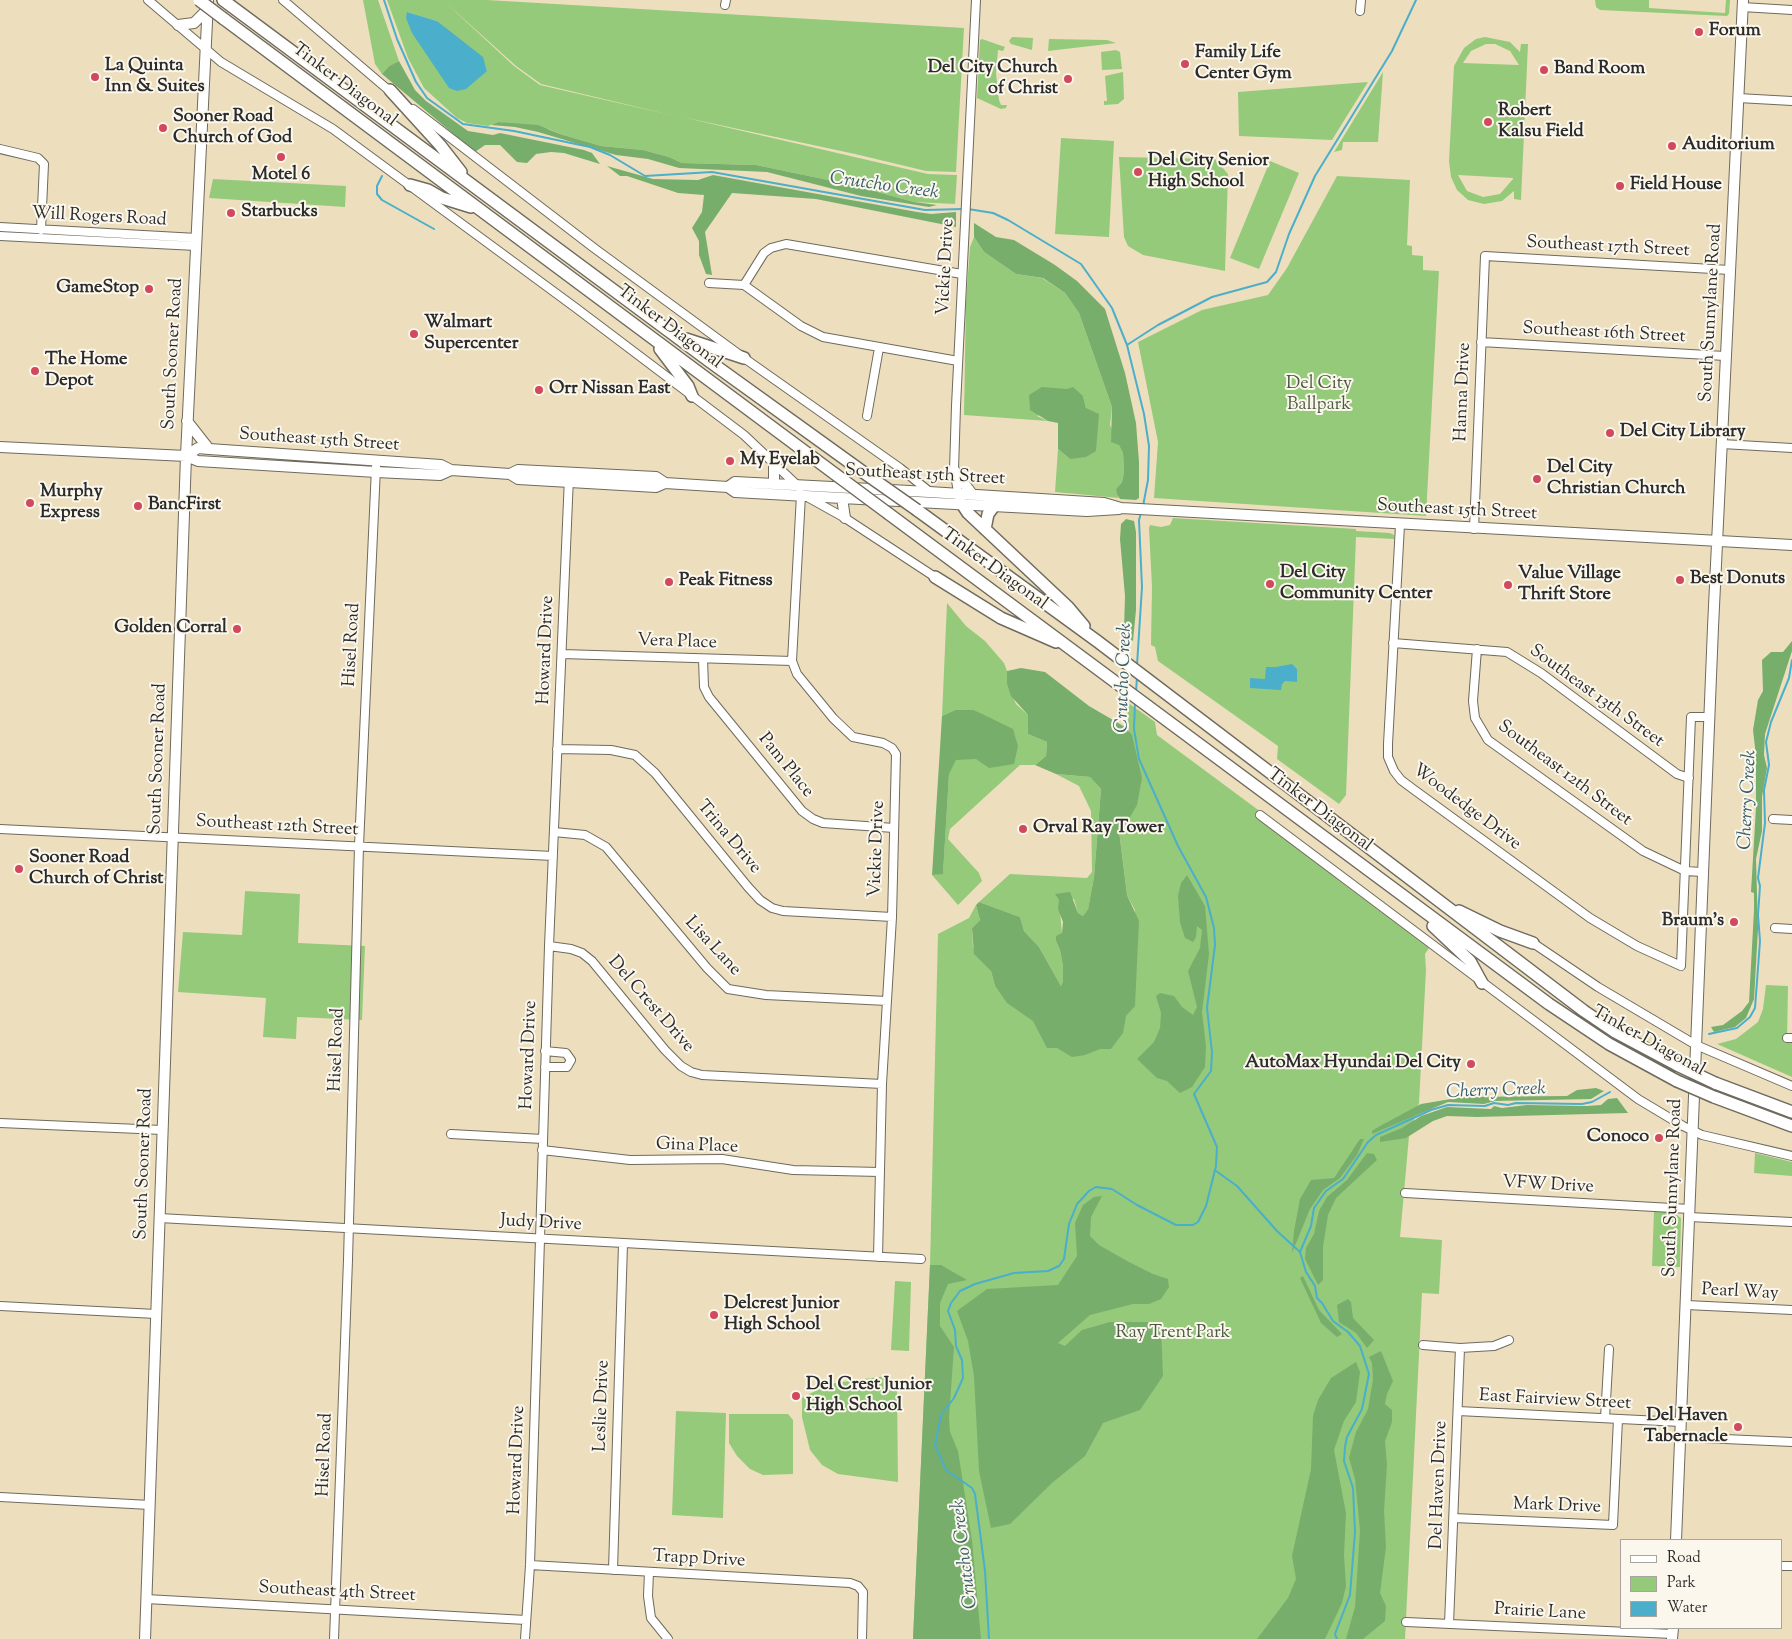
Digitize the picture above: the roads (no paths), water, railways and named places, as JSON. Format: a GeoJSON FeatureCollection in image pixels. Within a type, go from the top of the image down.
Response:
{"type":"FeatureCollection","features":[{"type":"Feature","properties":{"kind":"highway","name":"Tinker Diagonal"},"geometry":{"type":"LineString","coordinates":[[199,0],[888,514],[1575,1022],[1609,1044],[1677,1081],[1792,1126]]}},
{"type":"Feature","properties":{"kind":"highway","name":"Tinker Diagonal"},"geometry":{"type":"LineString","coordinates":[[224,1],[677,337],[1097,641],[1435,900],[1584,1011],[1615,1032],[1677,1065],[1715,1083],[1792,1112]]}},
{"type":"Feature","properties":{"kind":"highway"},"geometry":{"type":"LineString","coordinates":[[390,90],[440,145],[470,184]]}},
{"type":"Feature","properties":{"kind":"highway"},"geometry":{"type":"LineString","coordinates":[[410,185],[482,210]]}},
{"type":"Feature","properties":{"kind":"highway"},"geometry":{"type":"LineString","coordinates":[[649,336],[688,386],[692,396]]}},
{"type":"Feature","properties":{"kind":"highway"},"geometry":{"type":"LineString","coordinates":[[677,337],[744,358]]}},
{"type":"Feature","properties":{"kind":"highway"},"geometry":{"type":"LineString","coordinates":[[960,499],[968,514],[1068,607],[1097,641]]}},
{"type":"Feature","properties":{"kind":"highway"},"geometry":{"type":"LineString","coordinates":[[985,529],[988,514],[994,506]]}},
{"type":"Feature","properties":{"kind":"highway"},"geometry":{"type":"LineString","coordinates":[[935,577],[1001,618],[1032,633],[1069,647]]}},
{"type":"Feature","properties":{"kind":"highway"},"geometry":{"type":"LineString","coordinates":[[1400,894],[1468,959],[1482,982]]}},
{"type":"Feature","properties":{"kind":"highway"},"geometry":{"type":"LineString","coordinates":[[1435,900],[1500,931],[1533,944]]}},
{"type":"Feature","properties":{"kind":"main road","name":"South Sunnylane Road"},"geometry":{"type":"LineString","coordinates":[[1676,1539],[1703,872],[1742,4]]}},
{"type":"Feature","properties":{"kind":"main road"},"geometry":{"type":"LineString","coordinates":[[178,25],[194,23],[208,5]]}},
{"type":"Feature","properties":{"kind":"main road","name":"South Sooner Road"},"geometry":{"type":"LineString","coordinates":[[145,1639],[187,421],[208,5]]}},
{"type":"Feature","properties":{"kind":"main road"},"geometry":{"type":"LineString","coordinates":[[187,421],[209,449]]}},
{"type":"Feature","properties":{"kind":"main road","name":"Southeast 15th Street"},"geometry":{"type":"LineString","coordinates":[[0,447],[186,456],[198,461],[322,463]]}},
{"type":"Feature","properties":{"kind":"main road","name":"Southeast 15th Street"},"geometry":{"type":"LineString","coordinates":[[186,456],[198,448],[322,463],[376,467],[441,465],[451,470],[510,474],[518,480],[569,477],[656,477],[665,483],[728,487],[735,492],[940,502],[960,499],[972,494],[1041,504],[1088,507],[1104,503],[1121,508],[1400,525],[1792,545]]}},
{"type":"Feature","properties":{"kind":"main road"},"geometry":{"type":"LineString","coordinates":[[774,462],[774,484]]}},
{"type":"Feature","properties":{"kind":"main road"},"geometry":{"type":"LineString","coordinates":[[954,470],[972,494]]}},
{"type":"Feature","properties":{"kind":"main road","name":"Southeast 15th Street"},"geometry":{"type":"LineString","coordinates":[[728,487],[735,482],[929,492],[994,506],[1041,504]]}},
{"type":"Feature","properties":{"kind":"main road"},"geometry":{"type":"LineString","coordinates":[[842,498],[845,518]]}},
{"type":"Feature","properties":{"kind":"street"},"geometry":{"type":"LineString","coordinates":[[148,0],[221,62],[333,129],[744,435],[797,485],[804,496],[845,518],[935,577]]}},
{"type":"Feature","properties":{"kind":"street","name":"Tinker Diagonal"},"geometry":{"type":"LineString","coordinates":[[283,0],[390,90],[494,172],[744,358],[900,468],[940,502]]}},
{"type":"Feature","properties":{"kind":"street","name":"Vickie Drive"},"geometry":{"type":"LineString","coordinates":[[960,499],[954,470],[976,0]]}},
{"type":"Feature","properties":{"kind":"street"},"geometry":{"type":"LineString","coordinates":[[1360,11],[1361,0]]}},
{"type":"Feature","properties":{"kind":"street"},"geometry":{"type":"LineString","coordinates":[[1742,4],[1792,10]]}},
{"type":"Feature","properties":{"kind":"street"},"geometry":{"type":"LineString","coordinates":[[1738,98],[1792,101]]}},
{"type":"Feature","properties":{"kind":"street"},"geometry":{"type":"LineString","coordinates":[[0,148],[38,158],[44,164],[41,230]]}},
{"type":"Feature","properties":{"kind":"street","name":"Will Rogers Road"},"geometry":{"type":"LineString","coordinates":[[0,228],[196,242]]}},
{"type":"Feature","properties":{"kind":"street","name":"Will Rogers Road"},"geometry":{"type":"LineString","coordinates":[[0,236],[196,242]]}},
{"type":"Feature","properties":{"kind":"street"},"geometry":{"type":"LineString","coordinates":[[744,285],[764,253],[771,248],[786,244],[962,274]]}},
{"type":"Feature","properties":{"kind":"street","name":"Southeast 17th Street"},"geometry":{"type":"LineString","coordinates":[[1485,256],[1730,270]]}},
{"type":"Feature","properties":{"kind":"street","name":"Hanna Drive"},"geometry":{"type":"LineString","coordinates":[[1474,529],[1485,256]]}},
{"type":"Feature","properties":{"kind":"street"},"geometry":{"type":"LineString","coordinates":[[708,283],[744,285],[812,332],[823,337],[958,361]]}},
{"type":"Feature","properties":{"kind":"street","name":"Southeast 16th Street"},"geometry":{"type":"LineString","coordinates":[[1481,342],[1726,356]]}},
{"type":"Feature","properties":{"kind":"street"},"geometry":{"type":"LineString","coordinates":[[866,416],[879,348]]}},
{"type":"Feature","properties":{"kind":"street"},"geometry":{"type":"LineString","coordinates":[[1722,444],[1792,448]]}},
{"type":"Feature","properties":{"kind":"street","name":"Hisel Road"},"geometry":{"type":"LineString","coordinates":[[334,1639],[359,846],[376,467]]}},
{"type":"Feature","properties":{"kind":"street","name":"Howard Drive"},"geometry":{"type":"LineString","coordinates":[[525,1639],[530,1565],[548,946],[569,477]]}},
{"type":"Feature","properties":{"kind":"street"},"geometry":{"type":"LineString","coordinates":[[792,661],[804,496]]}},
{"type":"Feature","properties":{"kind":"street","name":"Woodedge Drive"},"geometry":{"type":"LineString","coordinates":[[1400,525],[1388,757],[1401,780],[1598,923],[1637,946],[1681,966],[1685,871]]}},
{"type":"Feature","properties":{"kind":"street","name":"Southeast 13th Street"},"geometry":{"type":"LineString","coordinates":[[1393,643],[1507,652],[1519,658],[1677,774],[1689,778]]}},
{"type":"Feature","properties":{"kind":"street","name":"Southeast 12th Street"},"geometry":{"type":"LineString","coordinates":[[1477,649],[1473,701],[1476,718],[1488,740],[1620,836],[1669,865],[1685,871],[1703,872]]}},
{"type":"Feature","properties":{"kind":"street","name":"Vera Place"},"geometry":{"type":"LineString","coordinates":[[562,654],[792,661]]}},
{"type":"Feature","properties":{"kind":"street","name":"Pam Place"},"geometry":{"type":"LineString","coordinates":[[703,659],[704,687],[709,697],[802,811],[823,823],[894,828]]}},
{"type":"Feature","properties":{"kind":"street","name":"Vickie Drive"},"geometry":{"type":"LineString","coordinates":[[792,661],[797,674],[833,718],[853,737],[883,743],[892,748],[896,754],[892,917],[882,1084],[878,1257]]}},
{"type":"Feature","properties":{"kind":"street"},"geometry":{"type":"LineString","coordinates":[[1685,871],[1691,717],[1710,717]]}},
{"type":"Feature","properties":{"kind":"street","name":"Trina Drive"},"geometry":{"type":"LineString","coordinates":[[557,749],[611,750],[635,755],[655,773],[760,900],[772,908],[783,911],[892,917]]}},
{"type":"Feature","properties":{"kind":"street"},"geometry":{"type":"LineString","coordinates":[[1260,816],[1638,1099],[1702,1135],[1792,1156]]}},
{"type":"Feature","properties":{"kind":"street"},"geometry":{"type":"LineString","coordinates":[[1773,819],[1792,820]]}},
{"type":"Feature","properties":{"kind":"street","name":"Southeast 12th Street"},"geometry":{"type":"LineString","coordinates":[[0,829],[553,856]]}},
{"type":"Feature","properties":{"kind":"street","name":"Lisa Lane"},"geometry":{"type":"LineString","coordinates":[[554,832],[585,835],[606,848],[707,968],[728,988],[766,995],[887,1001]]}},
{"type":"Feature","properties":{"kind":"street"},"geometry":{"type":"LineString","coordinates":[[1775,928],[1792,929]]}},
{"type":"Feature","properties":{"kind":"street","name":"Tinker Diagonal"},"geometry":{"type":"LineString","coordinates":[[1533,944],[1598,987],[1696,1045],[1792,1086]]}},
{"type":"Feature","properties":{"kind":"street","name":"Del Crest Drive"},"geometry":{"type":"LineString","coordinates":[[548,946],[571,949],[582,953],[592,961],[665,1050],[681,1066],[691,1072],[702,1075],[882,1084]]}},
{"type":"Feature","properties":{"kind":"street"},"geometry":{"type":"LineString","coordinates":[[545,1051],[566,1053],[571,1060],[567,1067],[545,1067]]}},
{"type":"Feature","properties":{"kind":"street"},"geometry":{"type":"LineString","coordinates":[[0,1123],[162,1130]]}},
{"type":"Feature","properties":{"kind":"street"},"geometry":{"type":"LineString","coordinates":[[451,1134],[543,1139]]}},
{"type":"Feature","properties":{"kind":"street","name":"Gina Place"},"geometry":{"type":"LineString","coordinates":[[542,1150],[630,1160],[722,1159],[793,1170],[880,1172]]}},
{"type":"Feature","properties":{"kind":"street","name":"VFW Drive"},"geometry":{"type":"LineString","coordinates":[[1405,1193],[1792,1222]]}},
{"type":"Feature","properties":{"kind":"street","name":"Judy Drive"},"geometry":{"type":"LineString","coordinates":[[159,1218],[921,1259]]}},
{"type":"Feature","properties":{"kind":"street","name":"Leslie Drive"},"geometry":{"type":"LineString","coordinates":[[614,1570],[623,1244]]}},
{"type":"Feature","properties":{"kind":"street","name":"Pearl Way"},"geometry":{"type":"LineString","coordinates":[[1686,1305],[1792,1310]]}},
{"type":"Feature","properties":{"kind":"street"},"geometry":{"type":"LineString","coordinates":[[0,1306],[156,1314]]}},
{"type":"Feature","properties":{"kind":"street"},"geometry":{"type":"LineString","coordinates":[[1423,1345],[1460,1348],[1494,1346],[1509,1340]]}},
{"type":"Feature","properties":{"kind":"street","name":"Del Haven Drive"},"geometry":{"type":"LineString","coordinates":[[1449,1624],[1460,1348]]}},
{"type":"Feature","properties":{"kind":"street"},"geometry":{"type":"LineString","coordinates":[[1605,1418],[1609,1349]]}},
{"type":"Feature","properties":{"kind":"street","name":"East Fairview Street"},"geometry":{"type":"LineString","coordinates":[[1458,1411],[1681,1422]]}},
{"type":"Feature","properties":{"kind":"street","name":"Mark Drive"},"geometry":{"type":"LineString","coordinates":[[1454,1518],[1614,1525],[1618,1419]]}},
{"type":"Feature","properties":{"kind":"street"},"geometry":{"type":"LineString","coordinates":[[1680,1437],[1792,1442]]}},
{"type":"Feature","properties":{"kind":"street"},"geometry":{"type":"LineString","coordinates":[[0,1497],[150,1505]]}},
{"type":"Feature","properties":{"kind":"street","name":"Trapp Drive"},"geometry":{"type":"LineString","coordinates":[[530,1565],[850,1583],[858,1586],[863,1592],[862,1639]]}},
{"type":"Feature","properties":{"kind":"street"},"geometry":{"type":"LineString","coordinates":[[649,1572],[648,1596],[651,1618],[668,1639]]}},
{"type":"Feature","properties":{"kind":"street","name":"Southeast 4th Street"},"geometry":{"type":"LineString","coordinates":[[146,1598],[526,1620]]}},
{"type":"Feature","properties":{"kind":"street","name":"Prairie Lane"},"geometry":{"type":"LineString","coordinates":[[1406,1622],[1673,1634]]}},
{"type":"Feature","properties":{"kind":"water"},"geometry":{"type":"Polygon","coordinates":[[[407,12],[437,21],[483,57],[487,71],[466,89],[457,91],[449,88],[412,33],[406,18],[407,12]]]}},
{"type":"Feature","properties":{"kind":"water"},"geometry":{"type":"Polygon","coordinates":[[[1292,664],[1297,669],[1297,682],[1285,681],[1282,684],[1281,690],[1250,688],[1250,678],[1265,679],[1266,667],[1292,664]]]}},
{"type":"Feature","properties":{"kind":"waterway","name":"Crutcho Creek"},"geometry":{"type":"LineString","coordinates":[[384,0],[397,39],[416,82],[427,98],[463,124],[514,131],[590,147],[610,155],[645,176],[712,172],[925,210],[963,209]]}},
{"type":"Feature","properties":{"kind":"waterway"},"geometry":{"type":"LineString","coordinates":[[1127,345],[1158,325],[1212,297],[1267,282],[1276,272],[1289,234],[1315,176],[1392,51],[1416,0]]}},
{"type":"Feature","properties":{"kind":"waterway"},"geometry":{"type":"LineString","coordinates":[[382,176],[377,186],[377,194],[382,200],[434,229]]}},
{"type":"Feature","properties":{"kind":"waterway","name":"Crutcho Creek"},"geometry":{"type":"LineString","coordinates":[[968,209],[993,213],[1008,220],[1081,264],[1112,308],[1127,345],[1144,414],[1149,446],[1148,480],[1143,506]]}},
{"type":"Feature","properties":{"kind":"waterway","name":"Crutcho Creek"},"geometry":{"type":"LineString","coordinates":[[1137,665],[1142,587],[1139,520],[1141,513]]}},
{"type":"Feature","properties":{"kind":"waterway","name":"Cherry Creek"},"geometry":{"type":"LineString","coordinates":[[1709,1034],[1737,1028],[1750,1017],[1755,1008],[1760,941],[1758,915],[1760,886],[1758,878],[1765,823],[1764,790],[1769,765],[1766,742],[1771,722],[1789,678],[1792,660]]}},
{"type":"Feature","properties":{"kind":"waterway","name":"Crutcho Creek"},"geometry":{"type":"LineString","coordinates":[[1136,692],[1137,677]]}},
{"type":"Feature","properties":{"kind":"waterway","name":"Crutcho Creek"},"geometry":{"type":"LineString","coordinates":[[989,1639],[985,1571],[975,1494],[972,1488],[946,1470],[935,1445],[941,1415],[954,1398],[963,1378],[962,1360],[956,1346],[955,1330],[948,1311],[951,1303],[960,1291],[975,1284],[1014,1273],[1048,1271],[1059,1266],[1064,1259],[1069,1224],[1077,1204],[1089,1191],[1096,1187],[1112,1189],[1137,1205],[1176,1225],[1193,1225],[1198,1222],[1206,1206],[1216,1166],[1217,1147],[1194,1094],[1211,1071],[1212,1052],[1207,1008],[1215,945],[1214,928],[1206,897],[1178,846],[1139,759],[1134,729],[1135,702]]}},
{"type":"Feature","properties":{"kind":"waterway","name":"Cherry Creek"},"geometry":{"type":"LineString","coordinates":[[1337,1639],[1335,1634],[1350,1595],[1355,1532],[1353,1488],[1344,1461],[1345,1447],[1347,1437],[1362,1409],[1369,1374],[1360,1346],[1348,1332],[1333,1321],[1317,1298],[1315,1286],[1306,1272],[1300,1252],[1311,1226],[1314,1208],[1326,1191],[1343,1179],[1368,1142],[1376,1135],[1431,1110],[1448,1105],[1485,1106],[1494,1103],[1508,1105],[1516,1103],[1582,1104],[1592,1102],[1610,1092]]}},
{"type":"Feature","properties":{"kind":"waterway"},"geometry":{"type":"LineString","coordinates":[[1216,1171],[1237,1186],[1277,1231],[1300,1252]]}},
{"type":"Feature","properties":{"kind":"place","name":"Forum"},"geometry":{"type":"Point","coordinates":[1699,32]}},
{"type":"Feature","properties":{"kind":"place","name":"Family Life Center Gym"},"geometry":{"type":"Point","coordinates":[1185,64]}},
{"type":"Feature","properties":{"kind":"place","name":"Band Room"},"geometry":{"type":"Point","coordinates":[1544,70]}},
{"type":"Feature","properties":{"kind":"place","name":"La Quinta Inn & Suites"},"geometry":{"type":"Point","coordinates":[95,77]}},
{"type":"Feature","properties":{"kind":"place","name":"Del City Church of Christ"},"geometry":{"type":"Point","coordinates":[1068,79]}},
{"type":"Feature","properties":{"kind":"place","name":"Robert Kalsu Field"},"geometry":{"type":"Point","coordinates":[1488,122]}},
{"type":"Feature","properties":{"kind":"place","name":"Sooner Road Church of God"},"geometry":{"type":"Point","coordinates":[163,128]}},
{"type":"Feature","properties":{"kind":"place","name":"Auditorium"},"geometry":{"type":"Point","coordinates":[1672,146]}},
{"type":"Feature","properties":{"kind":"place","name":"Motel 6"},"geometry":{"type":"Point","coordinates":[281,157]}},
{"type":"Feature","properties":{"kind":"place","name":"Del City Senior High School"},"geometry":{"type":"Point","coordinates":[1138,172]}},
{"type":"Feature","properties":{"kind":"place","name":"Field House"},"geometry":{"type":"Point","coordinates":[1620,186]}},
{"type":"Feature","properties":{"kind":"place","name":"Starbucks"},"geometry":{"type":"Point","coordinates":[231,213]}},
{"type":"Feature","properties":{"kind":"place","name":"GameStop"},"geometry":{"type":"Point","coordinates":[149,289]}},
{"type":"Feature","properties":{"kind":"place","name":"Walmart Supercenter"},"geometry":{"type":"Point","coordinates":[414,334]}},
{"type":"Feature","properties":{"kind":"place","name":"The Home Depot"},"geometry":{"type":"Point","coordinates":[35,371]}},
{"type":"Feature","properties":{"kind":"place","name":"Orr Nissan East"},"geometry":{"type":"Point","coordinates":[539,390]}},
{"type":"Feature","properties":{"kind":"place","name":"Del City Library"},"geometry":{"type":"Point","coordinates":[1610,433]}},
{"type":"Feature","properties":{"kind":"place","name":"My Eyelab"},"geometry":{"type":"Point","coordinates":[730,461]}},
{"type":"Feature","properties":{"kind":"place","name":"Del City Christian Church"},"geometry":{"type":"Point","coordinates":[1537,479]}},
{"type":"Feature","properties":{"kind":"place","name":"Murphy Express"},"geometry":{"type":"Point","coordinates":[30,503]}},
{"type":"Feature","properties":{"kind":"place","name":"BancFirst"},"geometry":{"type":"Point","coordinates":[138,506]}},
{"type":"Feature","properties":{"kind":"place","name":"Best Donuts"},"geometry":{"type":"Point","coordinates":[1680,580]}},
{"type":"Feature","properties":{"kind":"place","name":"Peak Fitness"},"geometry":{"type":"Point","coordinates":[669,582]}},
{"type":"Feature","properties":{"kind":"place","name":"Del City Community Center"},"geometry":{"type":"Point","coordinates":[1270,584]}},
{"type":"Feature","properties":{"kind":"place","name":"Value Village Thrift Store"},"geometry":{"type":"Point","coordinates":[1508,585]}},
{"type":"Feature","properties":{"kind":"place","name":"Golden Corral"},"geometry":{"type":"Point","coordinates":[237,629]}},
{"type":"Feature","properties":{"kind":"place","name":"Orval Ray Tower"},"geometry":{"type":"Point","coordinates":[1023,829]}},
{"type":"Feature","properties":{"kind":"place","name":"Sooner Road Church of Christ"},"geometry":{"type":"Point","coordinates":[19,869]}},
{"type":"Feature","properties":{"kind":"place","name":"Braum's"},"geometry":{"type":"Point","coordinates":[1734,922]}},
{"type":"Feature","properties":{"kind":"place","name":"AutoMax Hyundai Del City"},"geometry":{"type":"Point","coordinates":[1471,1064]}},
{"type":"Feature","properties":{"kind":"place","name":"Conoco"},"geometry":{"type":"Point","coordinates":[1659,1138]}},
{"type":"Feature","properties":{"kind":"place","name":"Delcrest Junior High School"},"geometry":{"type":"Point","coordinates":[714,1315]}},
{"type":"Feature","properties":{"kind":"place","name":"Del Crest Junior High School"},"geometry":{"type":"Point","coordinates":[796,1396]}},
{"type":"Feature","properties":{"kind":"place","name":"Del Haven Tabernacle"},"geometry":{"type":"Point","coordinates":[1738,1427]}},
{"type":"Feature","properties":{"kind":"park label","name":"Del City Ballpark"},"geometry":{"type":"Point","coordinates":[1319,395]}},
{"type":"Feature","properties":{"kind":"park label","name":"Ray Trent Park"},"geometry":{"type":"Point","coordinates":[1173,1334]}}]}
